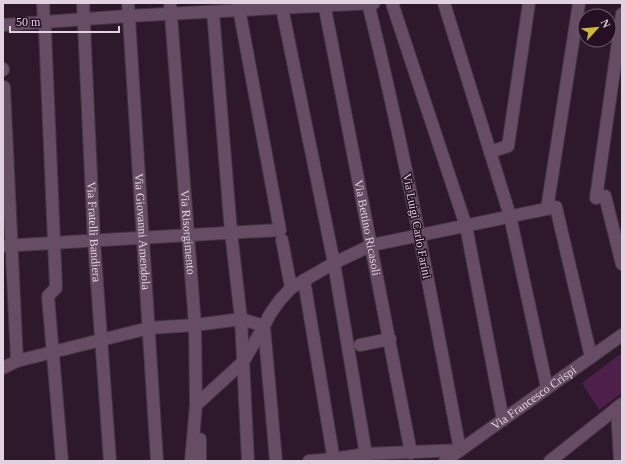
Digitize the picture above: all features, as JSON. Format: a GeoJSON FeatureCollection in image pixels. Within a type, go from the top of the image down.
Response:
{"type":"FeatureCollection","features":[{"type":"Feature","properties":{"kind":"street"},"geometry":{"type":"LineString","coordinates":[[43,3],[56,288],[48,296],[62,461]]}},
{"type":"Feature","properties":{"kind":"street","name":"Via Fratelli Bandiera"},"geometry":{"type":"LineString","coordinates":[[83,3],[94,241],[110,461]]}},
{"type":"Feature","properties":{"kind":"street","name":"Via Giovanni Amendola"},"geometry":{"type":"LineString","coordinates":[[128,3],[157,461]]}},
{"type":"Feature","properties":{"kind":"street","name":"Via Luigi Carlo Farini"},"geometry":{"type":"LineString","coordinates":[[368,3],[384,68],[419,236],[460,450]]}},
{"type":"Feature","properties":{"kind":"street"},"geometry":{"type":"LineString","coordinates":[[3,25],[44,26],[84,19],[128,16],[170,9],[213,12],[238,7],[374,3]]}},
{"type":"Feature","properties":{"kind":"street"},"geometry":{"type":"LineString","coordinates":[[392,3],[466,226],[502,420]]}},
{"type":"Feature","properties":{"kind":"street"},"geometry":{"type":"LineString","coordinates":[[444,3],[510,216],[547,388]]}},
{"type":"Feature","properties":{"kind":"street"},"geometry":{"type":"LineString","coordinates":[[490,152],[508,146],[529,3]]}},
{"type":"Feature","properties":{"kind":"street"},"geometry":{"type":"LineString","coordinates":[[579,3],[552,208],[591,357]]}},
{"type":"Feature","properties":{"kind":"street","name":"Via Bettino Ricasoli"},"geometry":{"type":"LineString","coordinates":[[324,4],[411,453]]}},
{"type":"Feature","properties":{"kind":"street"},"geometry":{"type":"LineString","coordinates":[[281,5],[334,263],[366,458]]}},
{"type":"Feature","properties":{"kind":"street"},"geometry":{"type":"LineString","coordinates":[[238,7],[292,288]]}},
{"type":"Feature","properties":{"kind":"street","name":"Via Risorgimento"},"geometry":{"type":"LineString","coordinates":[[170,9],[195,325],[196,405],[191,461]]}},
{"type":"Feature","properties":{"kind":"street"},"geometry":{"type":"LineString","coordinates":[[213,12],[231,232],[241,319],[248,461]]}},
{"type":"Feature","properties":{"kind":"street"},"geometry":{"type":"LineString","coordinates":[[622,14],[600,197],[622,264]]}},
{"type":"Feature","properties":{"kind":"street"},"geometry":{"type":"LineString","coordinates":[[4,87],[7,246],[17,361]]}},
{"type":"Feature","properties":{"kind":"street"},"geometry":{"type":"LineString","coordinates":[[196,405],[243,362],[270,314],[280,300],[292,288],[334,263],[372,246],[552,208]]}},
{"type":"Feature","properties":{"kind":"street"},"geometry":{"type":"LineString","coordinates":[[103,240],[188,236],[231,232],[281,235]]}},
{"type":"Feature","properties":{"kind":"street"},"geometry":{"type":"LineString","coordinates":[[7,246],[85,241]]}},
{"type":"Feature","properties":{"kind":"street"},"geometry":{"type":"LineString","coordinates":[[304,280],[334,460]]}},
{"type":"Feature","properties":{"kind":"street"},"geometry":{"type":"LineString","coordinates":[[3,368],[17,361],[149,328],[195,325],[241,319],[264,326]]}},
{"type":"Feature","properties":{"kind":"street"},"geometry":{"type":"LineString","coordinates":[[264,326],[276,461]]}},
{"type":"Feature","properties":{"kind":"street","name":"Via Francesco Crispi"},"geometry":{"type":"LineString","coordinates":[[445,461],[622,335]]}},
{"type":"Feature","properties":{"kind":"street"},"geometry":{"type":"LineString","coordinates":[[360,345],[390,339]]}},
{"type":"Feature","properties":{"kind":"street"},"geometry":{"type":"LineString","coordinates":[[550,461],[619,406]]}},
{"type":"Feature","properties":{"kind":"street"},"geometry":{"type":"LineString","coordinates":[[619,406],[620,461]]}},
{"type":"Feature","properties":{"kind":"street"},"geometry":{"type":"LineString","coordinates":[[200,426],[200,461]]}},
{"type":"Feature","properties":{"kind":"street"},"geometry":{"type":"LineString","coordinates":[[309,461],[460,450]]}},
{"type":"Feature","properties":{"kind":"shaded area"},"geometry":{"type":"Polygon","coordinates":[[[622,353],[622,393],[599,410],[582,383],[622,353]]]}}]}
